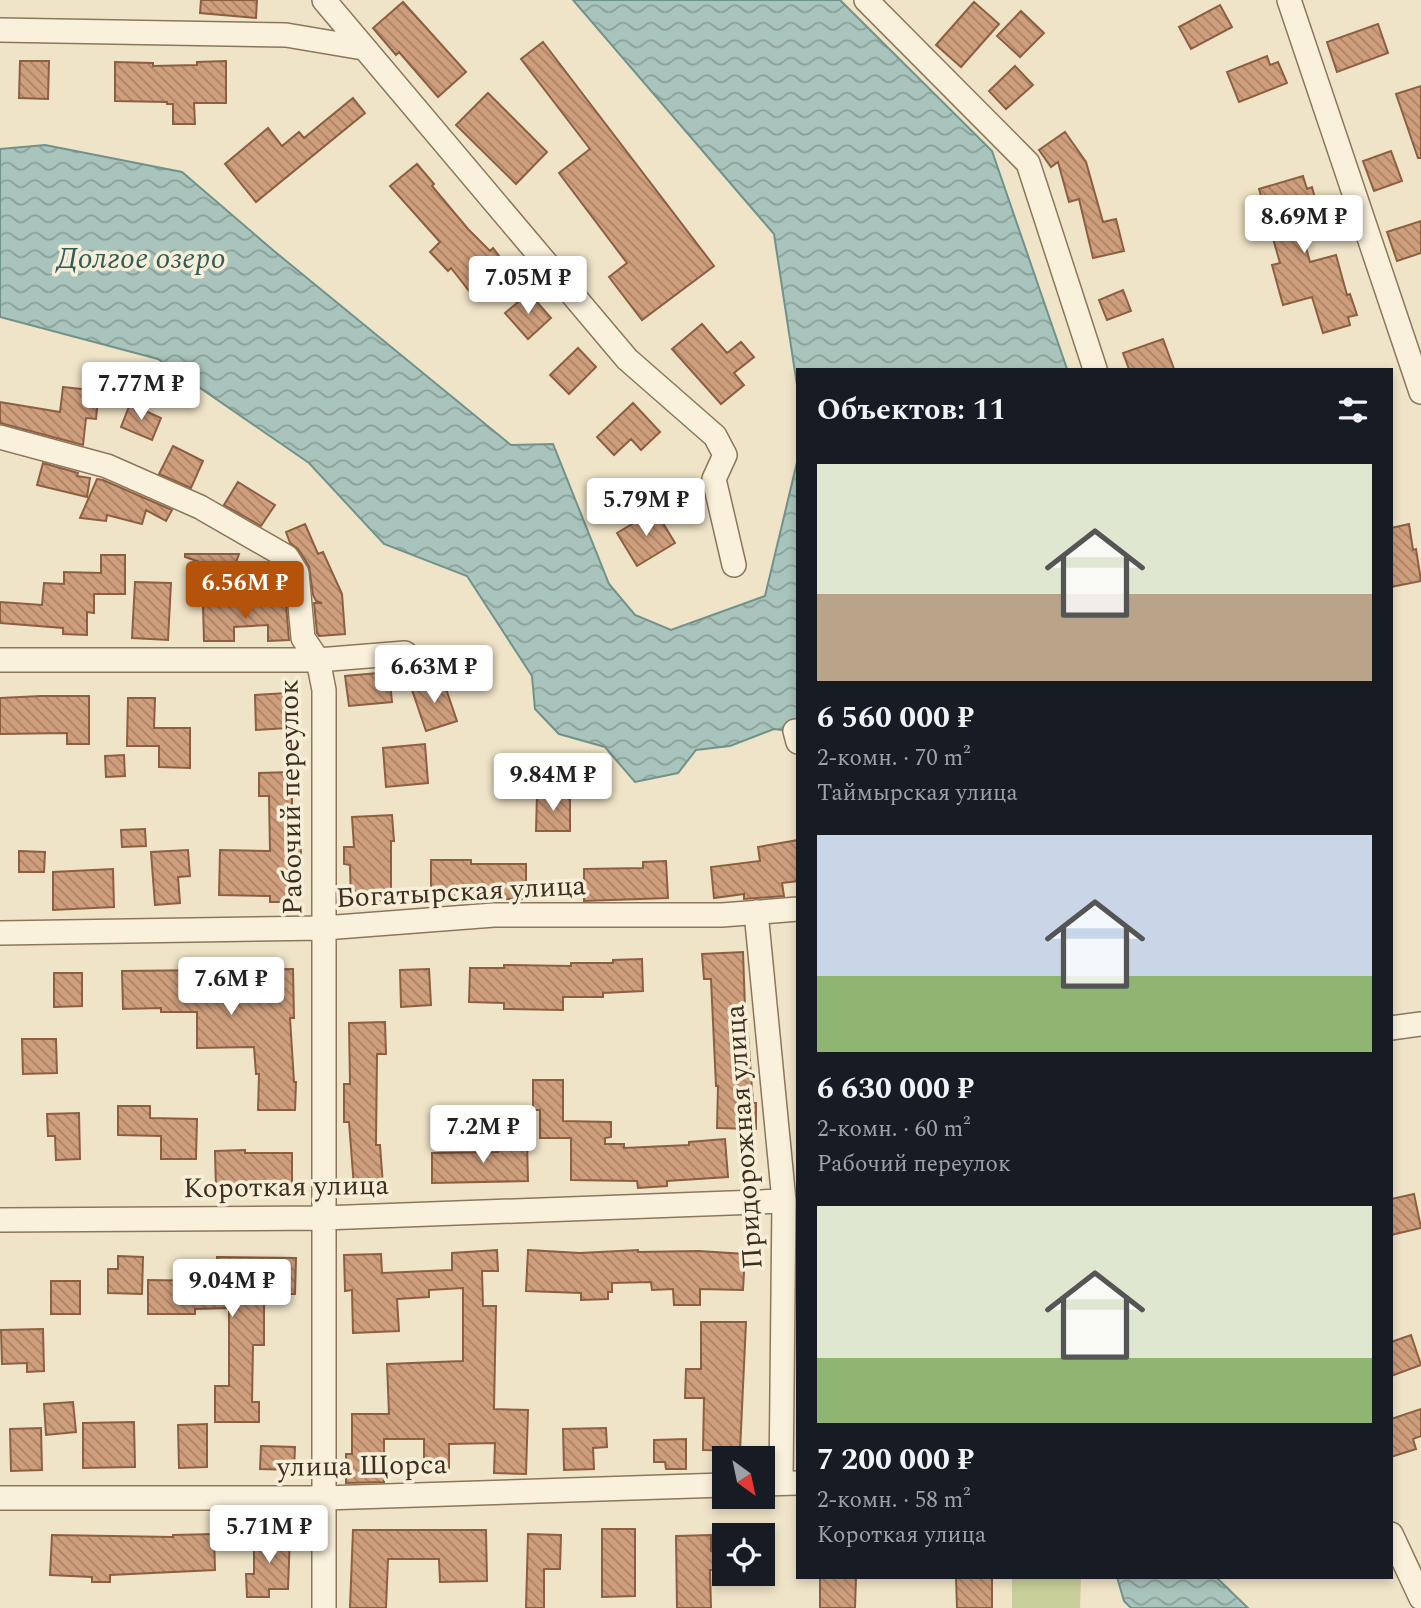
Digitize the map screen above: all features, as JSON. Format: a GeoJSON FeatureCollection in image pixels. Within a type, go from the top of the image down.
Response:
{"type":"FeatureCollection","features":[{"type":"Feature","properties":{"kind":"street"},"geometry":{"type":"LineString","coordinates":[[324,0],[627,359],[715,436],[725,455],[713,479],[734,565]]}},
{"type":"Feature","properties":{"kind":"street"},"geometry":{"type":"LineString","coordinates":[[866,0],[1028,163],[1095,368]]}},
{"type":"Feature","properties":{"kind":"street"},"geometry":{"type":"LineString","coordinates":[[1289,0],[1421,392]]}},
{"type":"Feature","properties":{"kind":"street"},"geometry":{"type":"LineString","coordinates":[[0,30],[286,35],[363,48]]}},
{"type":"Feature","properties":{"kind":"street","name":"Рабочий переулок"},"geometry":{"type":"LineString","coordinates":[[0,437],[107,466],[200,507],[287,556],[297,573],[303,638],[318,660],[324,690],[324,1608]]}},
{"type":"Feature","properties":{"kind":"street"},"geometry":{"type":"LineString","coordinates":[[0,660],[318,660],[405,653]]}},
{"type":"Feature","properties":{"kind":"street","name":"Богатырская улица"},"geometry":{"type":"LineString","coordinates":[[0,933],[324,928],[494,915],[722,915],[796,909]]}},
{"type":"Feature","properties":{"kind":"street","name":"Придорожная улица"},"geometry":{"type":"LineString","coordinates":[[756,912],[784,1201],[781,1484]]}},
{"type":"Feature","properties":{"kind":"street"},"geometry":{"type":"LineString","coordinates":[[1393,1028],[1421,1024]]}},
{"type":"Feature","properties":{"kind":"street","name":"Короткая улица"},"geometry":{"type":"LineString","coordinates":[[0,1220],[323,1218],[784,1201]]}},
{"type":"Feature","properties":{"kind":"street","name":"улица Щорса"},"geometry":{"type":"LineString","coordinates":[[0,1498],[324,1498],[712,1485]]}},
{"type":"Feature","properties":{"kind":"street"},"geometry":{"type":"LineString","coordinates":[[1393,1539],[1421,1598]]}},
{"type":"Feature","properties":{"kind":"green space"},"geometry":{"type":"Polygon","coordinates":[[[1012,1579],[1081,1579],[1080,1608],[1012,1608],[1012,1579]]]}},
{"type":"Feature","properties":{"kind":"water"},"geometry":{"type":"Polygon","coordinates":[[[573,0],[840,0],[992,151],[1067,368],[796,368],[796,379],[774,234],[573,0]]]}},
{"type":"Feature","properties":{"kind":"water","name":"Долгое озеро"},"geometry":{"type":"Polygon","coordinates":[[[45,145],[182,172],[511,445],[553,444],[609,584],[635,615],[671,630],[765,596],[796,466],[796,732],[774,729],[730,746],[696,750],[678,773],[635,782],[605,747],[559,734],[535,709],[532,676],[467,576],[384,544],[309,463],[158,359],[0,317],[0,149],[45,145]]]}},
{"type":"Feature","properties":{"kind":"water"},"geometry":{"type":"Polygon","coordinates":[[[1118,1579],[1218,1579],[1248,1608],[1131,1608],[1124,1601],[1118,1579]]]}},
{"type":"Feature","properties":{"kind":"building"},"geometry":{"type":"Polygon","coordinates":[[[201,0],[257,0],[256,18],[200,13],[201,0]]]}},
{"type":"Feature","properties":{"kind":"building"},"geometry":{"type":"Polygon","coordinates":[[[403,2],[466,72],[438,97],[399,52],[396,55],[373,28],[403,2]]]}},
{"type":"Feature","properties":{"kind":"building"},"geometry":{"type":"Polygon","coordinates":[[[974,2],[999,24],[961,67],[936,45],[974,2]]]}},
{"type":"Feature","properties":{"kind":"building"},"geometry":{"type":"Polygon","coordinates":[[[1220,5],[1232,27],[1191,49],[1179,27],[1220,5]]]}},
{"type":"Feature","properties":{"kind":"building"},"geometry":{"type":"Polygon","coordinates":[[[1021,11],[1044,33],[1020,57],[997,36],[1021,11]]]}},
{"type":"Feature","properties":{"kind":"building"},"geometry":{"type":"Polygon","coordinates":[[[1378,24],[1388,53],[1337,72],[1327,42],[1378,24]]]}},
{"type":"Feature","properties":{"kind":"building"},"geometry":{"type":"Polygon","coordinates":[[[543,42],[714,266],[642,320],[609,277],[627,263],[559,173],[590,149],[521,59],[543,42]]]}},
{"type":"Feature","properties":{"kind":"building"},"geometry":{"type":"Polygon","coordinates":[[[1267,56],[1270,65],[1278,62],[1287,83],[1239,102],[1227,72],[1267,56]]]}},
{"type":"Feature","properties":{"kind":"building"},"geometry":{"type":"Polygon","coordinates":[[[20,61],[49,61],[48,99],[19,98],[20,61]]]}},
{"type":"Feature","properties":{"kind":"building"},"geometry":{"type":"Polygon","coordinates":[[[226,61],[226,103],[194,103],[195,124],[173,124],[173,104],[167,102],[115,101],[115,62],[153,63],[153,66],[226,61]]]}},
{"type":"Feature","properties":{"kind":"building"},"geometry":{"type":"Polygon","coordinates":[[[1015,66],[1033,85],[1006,109],[989,91],[1015,66]]]}},
{"type":"Feature","properties":{"kind":"building"},"geometry":{"type":"Polygon","coordinates":[[[1421,86],[1421,158],[1418,158],[1396,94],[1421,86]]]}},
{"type":"Feature","properties":{"kind":"building"},"geometry":{"type":"Polygon","coordinates":[[[488,93],[547,152],[516,184],[456,125],[488,93]]]}},
{"type":"Feature","properties":{"kind":"building"},"geometry":{"type":"Polygon","coordinates":[[[353,98],[365,113],[256,202],[225,164],[268,128],[282,146],[299,132],[304,138],[353,98]]]}},
{"type":"Feature","properties":{"kind":"building"},"geometry":{"type":"Polygon","coordinates":[[[1065,132],[1086,162],[1103,222],[1116,219],[1124,251],[1093,258],[1079,199],[1069,202],[1058,162],[1051,167],[1039,150],[1065,132]]]}},
{"type":"Feature","properties":{"kind":"building"},"geometry":{"type":"Polygon","coordinates":[[[1391,151],[1402,181],[1374,191],[1363,161],[1391,151]]]}},
{"type":"Feature","properties":{"kind":"building"},"geometry":{"type":"Polygon","coordinates":[[[417,164],[468,229],[490,251],[493,248],[509,269],[474,297],[451,268],[448,271],[430,252],[440,242],[390,186],[417,164]]]}},
{"type":"Feature","properties":{"kind":"building"},"geometry":{"type":"Polygon","coordinates":[[[1303,176],[1307,189],[1312,187],[1321,220],[1300,226],[1310,262],[1336,255],[1347,295],[1350,294],[1357,315],[1348,317],[1350,325],[1323,333],[1312,297],[1283,305],[1272,265],[1280,263],[1259,189],[1303,176]]]}},
{"type":"Feature","properties":{"kind":"building"},"geometry":{"type":"Polygon","coordinates":[[[1421,221],[1421,253],[1397,261],[1387,232],[1421,221]]]}},
{"type":"Feature","properties":{"kind":"building"},"geometry":{"type":"Polygon","coordinates":[[[1123,290],[1131,311],[1107,320],[1099,300],[1123,290]]]}},
{"type":"Feature","properties":{"kind":"building"},"geometry":{"type":"Polygon","coordinates":[[[529,293],[551,318],[528,339],[505,313],[529,293]]]}},
{"type":"Feature","properties":{"kind":"building"},"geometry":{"type":"Polygon","coordinates":[[[702,324],[727,353],[741,342],[754,357],[734,373],[744,385],[721,404],[672,349],[702,324]]]}},
{"type":"Feature","properties":{"kind":"building"},"geometry":{"type":"Polygon","coordinates":[[[1163,339],[1174,368],[1129,368],[1123,353],[1163,339]]]}},
{"type":"Feature","properties":{"kind":"building"},"geometry":{"type":"Polygon","coordinates":[[[578,348],[596,367],[569,394],[550,375],[578,348]]]}},
{"type":"Feature","properties":{"kind":"building"},"geometry":{"type":"Polygon","coordinates":[[[63,387],[99,391],[96,419],[86,418],[83,445],[0,423],[0,402],[60,412],[63,387]]]}},
{"type":"Feature","properties":{"kind":"building"},"geometry":{"type":"Polygon","coordinates":[[[633,403],[660,432],[641,450],[631,439],[614,455],[597,437],[633,403]]]}},
{"type":"Feature","properties":{"kind":"building"},"geometry":{"type":"Polygon","coordinates":[[[130,404],[161,418],[152,440],[121,427],[130,404]]]}},
{"type":"Feature","properties":{"kind":"building"},"geometry":{"type":"Polygon","coordinates":[[[173,446],[203,461],[191,488],[159,474],[173,446]]]}},
{"type":"Feature","properties":{"kind":"building"},"geometry":{"type":"Polygon","coordinates":[[[43,463],[90,478],[87,497],[37,485],[43,463]]]}},
{"type":"Feature","properties":{"kind":"building"},"geometry":{"type":"Polygon","coordinates":[[[97,479],[172,510],[166,521],[146,510],[142,524],[107,515],[106,521],[80,518],[97,479]]]}},
{"type":"Feature","properties":{"kind":"building"},"geometry":{"type":"Polygon","coordinates":[[[238,482],[275,505],[261,526],[224,505],[238,482]]]}},
{"type":"Feature","properties":{"kind":"building"},"geometry":{"type":"Polygon","coordinates":[[[655,510],[675,543],[637,566],[617,533],[655,510]]]}},
{"type":"Feature","properties":{"kind":"building"},"geometry":{"type":"Polygon","coordinates":[[[305,524],[318,554],[323,552],[342,594],[345,634],[319,636],[317,633],[314,603],[322,603],[316,601],[313,595],[309,566],[298,549],[290,543],[286,532],[305,524]]]}},
{"type":"Feature","properties":{"kind":"building"},"geometry":{"type":"Polygon","coordinates":[[[1409,524],[1421,581],[1393,587],[1393,528],[1409,524]]]}},
{"type":"Feature","properties":{"kind":"building"},"geometry":{"type":"Polygon","coordinates":[[[185,554],[239,554],[232,573],[185,557],[185,554]]]}},
{"type":"Feature","properties":{"kind":"building"},"geometry":{"type":"Polygon","coordinates":[[[101,555],[125,555],[125,594],[94,594],[94,613],[87,612],[87,635],[63,634],[63,628],[0,623],[0,602],[42,605],[44,583],[64,584],[64,572],[101,573],[101,555]]]}},
{"type":"Feature","properties":{"kind":"building"},"geometry":{"type":"Polygon","coordinates":[[[135,582],[171,583],[168,640],[132,638],[135,582]]]}},
{"type":"Feature","properties":{"kind":"building"},"geometry":{"type":"Polygon","coordinates":[[[286,604],[289,640],[268,641],[268,625],[234,627],[234,641],[204,641],[203,606],[286,604]]]}},
{"type":"Feature","properties":{"kind":"building"},"geometry":{"type":"Polygon","coordinates":[[[389,672],[392,702],[349,706],[345,676],[389,672]]]}},
{"type":"Feature","properties":{"kind":"building"},"geometry":{"type":"Polygon","coordinates":[[[443,680],[457,721],[426,731],[412,690],[443,680]]]}},
{"type":"Feature","properties":{"kind":"building"},"geometry":{"type":"Polygon","coordinates":[[[286,693],[288,728],[256,730],[255,695],[286,693]]]}},
{"type":"Feature","properties":{"kind":"building"},"geometry":{"type":"Polygon","coordinates":[[[89,696],[89,744],[67,744],[67,733],[0,734],[0,698],[89,696]]]}},
{"type":"Feature","properties":{"kind":"building"},"geometry":{"type":"Polygon","coordinates":[[[128,698],[155,698],[154,728],[190,728],[190,768],[159,767],[159,746],[127,746],[128,698]]]}},
{"type":"Feature","properties":{"kind":"building"},"geometry":{"type":"Polygon","coordinates":[[[425,744],[428,783],[386,787],[383,748],[425,744]]]}},
{"type":"Feature","properties":{"kind":"building"},"geometry":{"type":"Polygon","coordinates":[[[124,755],[125,776],[106,777],[105,756],[124,755]]]}},
{"type":"Feature","properties":{"kind":"building"},"geometry":{"type":"Polygon","coordinates":[[[292,772],[292,820],[300,819],[301,859],[291,859],[291,902],[270,902],[270,896],[219,895],[220,850],[270,851],[269,796],[259,796],[259,773],[292,772]]]}},
{"type":"Feature","properties":{"kind":"building"},"geometry":{"type":"Polygon","coordinates":[[[537,794],[570,794],[570,831],[536,831],[537,794]]]}},
{"type":"Feature","properties":{"kind":"building"},"geometry":{"type":"Polygon","coordinates":[[[392,815],[394,841],[391,841],[391,904],[351,904],[350,865],[344,864],[344,847],[354,847],[352,817],[392,815]]]}},
{"type":"Feature","properties":{"kind":"building"},"geometry":{"type":"Polygon","coordinates":[[[145,829],[146,846],[122,847],[121,830],[145,829]]]}},
{"type":"Feature","properties":{"kind":"building"},"geometry":{"type":"Polygon","coordinates":[[[796,840],[796,881],[782,883],[784,896],[744,899],[744,894],[714,898],[711,867],[760,861],[758,847],[796,840]]]}},
{"type":"Feature","properties":{"kind":"building"},"geometry":{"type":"Polygon","coordinates":[[[188,850],[190,876],[178,877],[180,903],[155,905],[151,852],[188,850]]]}},
{"type":"Feature","properties":{"kind":"building"},"geometry":{"type":"Polygon","coordinates":[[[19,851],[45,852],[44,872],[19,872],[19,851]]]}},
{"type":"Feature","properties":{"kind":"building"},"geometry":{"type":"Polygon","coordinates":[[[431,860],[471,860],[471,864],[526,864],[526,899],[431,899],[431,860]]]}},
{"type":"Feature","properties":{"kind":"building"},"geometry":{"type":"Polygon","coordinates":[[[666,861],[668,898],[584,901],[584,869],[643,868],[643,862],[666,861]]]}},
{"type":"Feature","properties":{"kind":"building"},"geometry":{"type":"Polygon","coordinates":[[[113,869],[114,907],[53,910],[53,872],[113,869]]]}},
{"type":"Feature","properties":{"kind":"building"},"geometry":{"type":"Polygon","coordinates":[[[743,952],[746,1035],[748,1034],[753,1103],[756,1103],[756,1129],[717,1128],[718,1086],[711,979],[704,979],[702,954],[743,952]]]}},
{"type":"Feature","properties":{"kind":"building"},"geometry":{"type":"Polygon","coordinates":[[[642,959],[643,991],[603,993],[603,997],[563,997],[563,1010],[504,1009],[504,1003],[469,1002],[470,968],[504,968],[504,965],[571,966],[571,963],[613,963],[613,960],[642,959]]]}},
{"type":"Feature","properties":{"kind":"building"},"geometry":{"type":"Polygon","coordinates":[[[293,969],[294,1018],[290,1018],[296,1082],[295,1110],[258,1110],[259,1074],[256,1074],[254,1047],[197,1048],[197,1012],[161,1012],[161,1008],[123,1009],[122,971],[293,969]]]}},
{"type":"Feature","properties":{"kind":"building"},"geometry":{"type":"Polygon","coordinates":[[[429,969],[431,1005],[401,1007],[400,970],[429,969]]]}},
{"type":"Feature","properties":{"kind":"building"},"geometry":{"type":"Polygon","coordinates":[[[54,973],[82,973],[82,1006],[54,1007],[54,973]]]}},
{"type":"Feature","properties":{"kind":"building"},"geometry":{"type":"Polygon","coordinates":[[[385,1022],[386,1054],[377,1054],[376,1145],[380,1145],[383,1185],[354,1187],[349,1122],[344,1122],[344,1084],[350,1084],[349,1023],[385,1022]]]}},
{"type":"Feature","properties":{"kind":"building"},"geometry":{"type":"Polygon","coordinates":[[[22,1039],[56,1039],[57,1073],[23,1074],[22,1039]]]}},
{"type":"Feature","properties":{"kind":"building"},"geometry":{"type":"Polygon","coordinates":[[[533,1080],[563,1080],[563,1121],[611,1122],[611,1137],[605,1138],[605,1144],[624,1144],[624,1148],[689,1145],[689,1142],[725,1139],[728,1177],[667,1181],[667,1186],[638,1188],[637,1181],[571,1180],[571,1138],[540,1138],[540,1110],[533,1110],[533,1080]]]}},
{"type":"Feature","properties":{"kind":"building"},"geometry":{"type":"Polygon","coordinates":[[[118,1106],[150,1106],[150,1118],[197,1119],[196,1159],[161,1159],[161,1136],[118,1135],[118,1106]]]}},
{"type":"Feature","properties":{"kind":"building"},"geometry":{"type":"Polygon","coordinates":[[[79,1113],[80,1159],[56,1160],[55,1136],[48,1136],[47,1114],[79,1113]]]}},
{"type":"Feature","properties":{"kind":"building"},"geometry":{"type":"Polygon","coordinates":[[[527,1142],[528,1181],[432,1183],[432,1153],[498,1152],[498,1143],[527,1142]]]}},
{"type":"Feature","properties":{"kind":"building"},"geometry":{"type":"Polygon","coordinates":[[[245,1150],[245,1153],[292,1153],[292,1189],[216,1190],[215,1151],[245,1150]]]}},
{"type":"Feature","properties":{"kind":"building"},"geometry":{"type":"Polygon","coordinates":[[[1414,1194],[1421,1228],[1393,1235],[1393,1199],[1414,1194]]]}},
{"type":"Feature","properties":{"kind":"building"},"geometry":{"type":"Polygon","coordinates":[[[497,1250],[498,1271],[482,1271],[483,1306],[496,1306],[494,1409],[528,1410],[526,1474],[494,1473],[495,1443],[449,1444],[449,1471],[424,1471],[424,1439],[384,1439],[384,1482],[346,1483],[346,1454],[352,1454],[352,1414],[389,1414],[387,1364],[463,1361],[463,1288],[429,1290],[429,1297],[397,1299],[399,1331],[353,1333],[352,1290],[345,1291],[344,1255],[381,1254],[382,1273],[452,1270],[452,1253],[497,1250]]]}},
{"type":"Feature","properties":{"kind":"building"},"geometry":{"type":"Polygon","coordinates":[[[528,1250],[580,1253],[699,1251],[745,1254],[743,1290],[700,1289],[700,1305],[674,1305],[673,1289],[652,1290],[651,1282],[612,1283],[612,1292],[608,1292],[608,1299],[581,1300],[581,1293],[526,1291],[528,1250]]]}},
{"type":"Feature","properties":{"kind":"building"},"geometry":{"type":"Polygon","coordinates":[[[118,1256],[143,1257],[142,1294],[108,1293],[108,1269],[118,1269],[118,1256]]]}},
{"type":"Feature","properties":{"kind":"building"},"geometry":{"type":"Polygon","coordinates":[[[217,1257],[296,1258],[295,1294],[264,1294],[264,1345],[253,1345],[252,1402],[259,1402],[259,1422],[215,1422],[215,1386],[229,1386],[229,1308],[195,1309],[195,1314],[148,1314],[148,1280],[217,1281],[217,1257]]]}},
{"type":"Feature","properties":{"kind":"building"},"geometry":{"type":"Polygon","coordinates":[[[51,1281],[80,1281],[80,1314],[51,1314],[51,1281]]]}},
{"type":"Feature","properties":{"kind":"building"},"geometry":{"type":"Polygon","coordinates":[[[701,1322],[746,1322],[740,1446],[712,1446],[712,1450],[703,1450],[704,1398],[685,1398],[686,1369],[701,1369],[701,1322]]]}},
{"type":"Feature","properties":{"kind":"building"},"geometry":{"type":"Polygon","coordinates":[[[43,1329],[44,1371],[27,1372],[27,1363],[2,1364],[1,1330],[43,1329]]]}},
{"type":"Feature","properties":{"kind":"building"},"geometry":{"type":"Polygon","coordinates":[[[1411,1335],[1421,1365],[1393,1375],[1393,1341],[1411,1335]]]}},
{"type":"Feature","properties":{"kind":"building"},"geometry":{"type":"Polygon","coordinates":[[[73,1402],[76,1432],[46,1435],[44,1404],[73,1402]]]}},
{"type":"Feature","properties":{"kind":"building"},"geometry":{"type":"Polygon","coordinates":[[[1421,1409],[1421,1436],[1413,1439],[1416,1449],[1393,1456],[1393,1418],[1421,1409]]]}},
{"type":"Feature","properties":{"kind":"building"},"geometry":{"type":"Polygon","coordinates":[[[134,1422],[135,1467],[83,1468],[83,1423],[134,1422]]]}},
{"type":"Feature","properties":{"kind":"building"},"geometry":{"type":"Polygon","coordinates":[[[207,1424],[207,1467],[179,1468],[178,1425],[207,1424]]]}},
{"type":"Feature","properties":{"kind":"building"},"geometry":{"type":"Polygon","coordinates":[[[41,1428],[42,1470],[11,1471],[10,1429],[41,1428]]]}},
{"type":"Feature","properties":{"kind":"building"},"geometry":{"type":"Polygon","coordinates":[[[606,1428],[607,1447],[593,1448],[594,1469],[564,1470],[563,1429],[606,1428]]]}},
{"type":"Feature","properties":{"kind":"building"},"geometry":{"type":"Polygon","coordinates":[[[686,1439],[686,1469],[666,1469],[665,1462],[654,1462],[654,1440],[686,1439]]]}},
{"type":"Feature","properties":{"kind":"building"},"geometry":{"type":"Polygon","coordinates":[[[261,1446],[295,1447],[294,1470],[260,1469],[261,1446]]]}},
{"type":"Feature","properties":{"kind":"building"},"geometry":{"type":"Polygon","coordinates":[[[602,1529],[635,1529],[635,1596],[602,1597],[602,1529]]]}},
{"type":"Feature","properties":{"kind":"building"},"geometry":{"type":"Polygon","coordinates":[[[353,1530],[486,1530],[487,1581],[440,1582],[439,1559],[388,1559],[386,1608],[350,1608],[353,1530]]]}},
{"type":"Feature","properties":{"kind":"building"},"geometry":{"type":"Polygon","coordinates":[[[214,1534],[215,1570],[110,1575],[110,1582],[92,1582],[92,1577],[50,1575],[52,1535],[173,1537],[214,1534]]]}},
{"type":"Feature","properties":{"kind":"building"},"geometry":{"type":"Polygon","coordinates":[[[254,1534],[290,1534],[288,1589],[269,1589],[269,1597],[247,1597],[246,1574],[254,1574],[254,1534]]]}},
{"type":"Feature","properties":{"kind":"building"},"geometry":{"type":"Polygon","coordinates":[[[528,1534],[561,1535],[560,1569],[544,1569],[544,1608],[526,1608],[528,1534]]]}},
{"type":"Feature","properties":{"kind":"building"},"geometry":{"type":"Polygon","coordinates":[[[711,1535],[711,1608],[677,1608],[676,1536],[711,1535]]]}},
{"type":"Feature","properties":{"kind":"building"},"geometry":{"type":"Polygon","coordinates":[[[820,1579],[856,1579],[855,1608],[820,1608],[820,1579]]]}},
{"type":"Feature","properties":{"kind":"building"},"geometry":{"type":"Polygon","coordinates":[[[956,1579],[992,1579],[992,1608],[957,1608],[956,1579]]]}}]}
